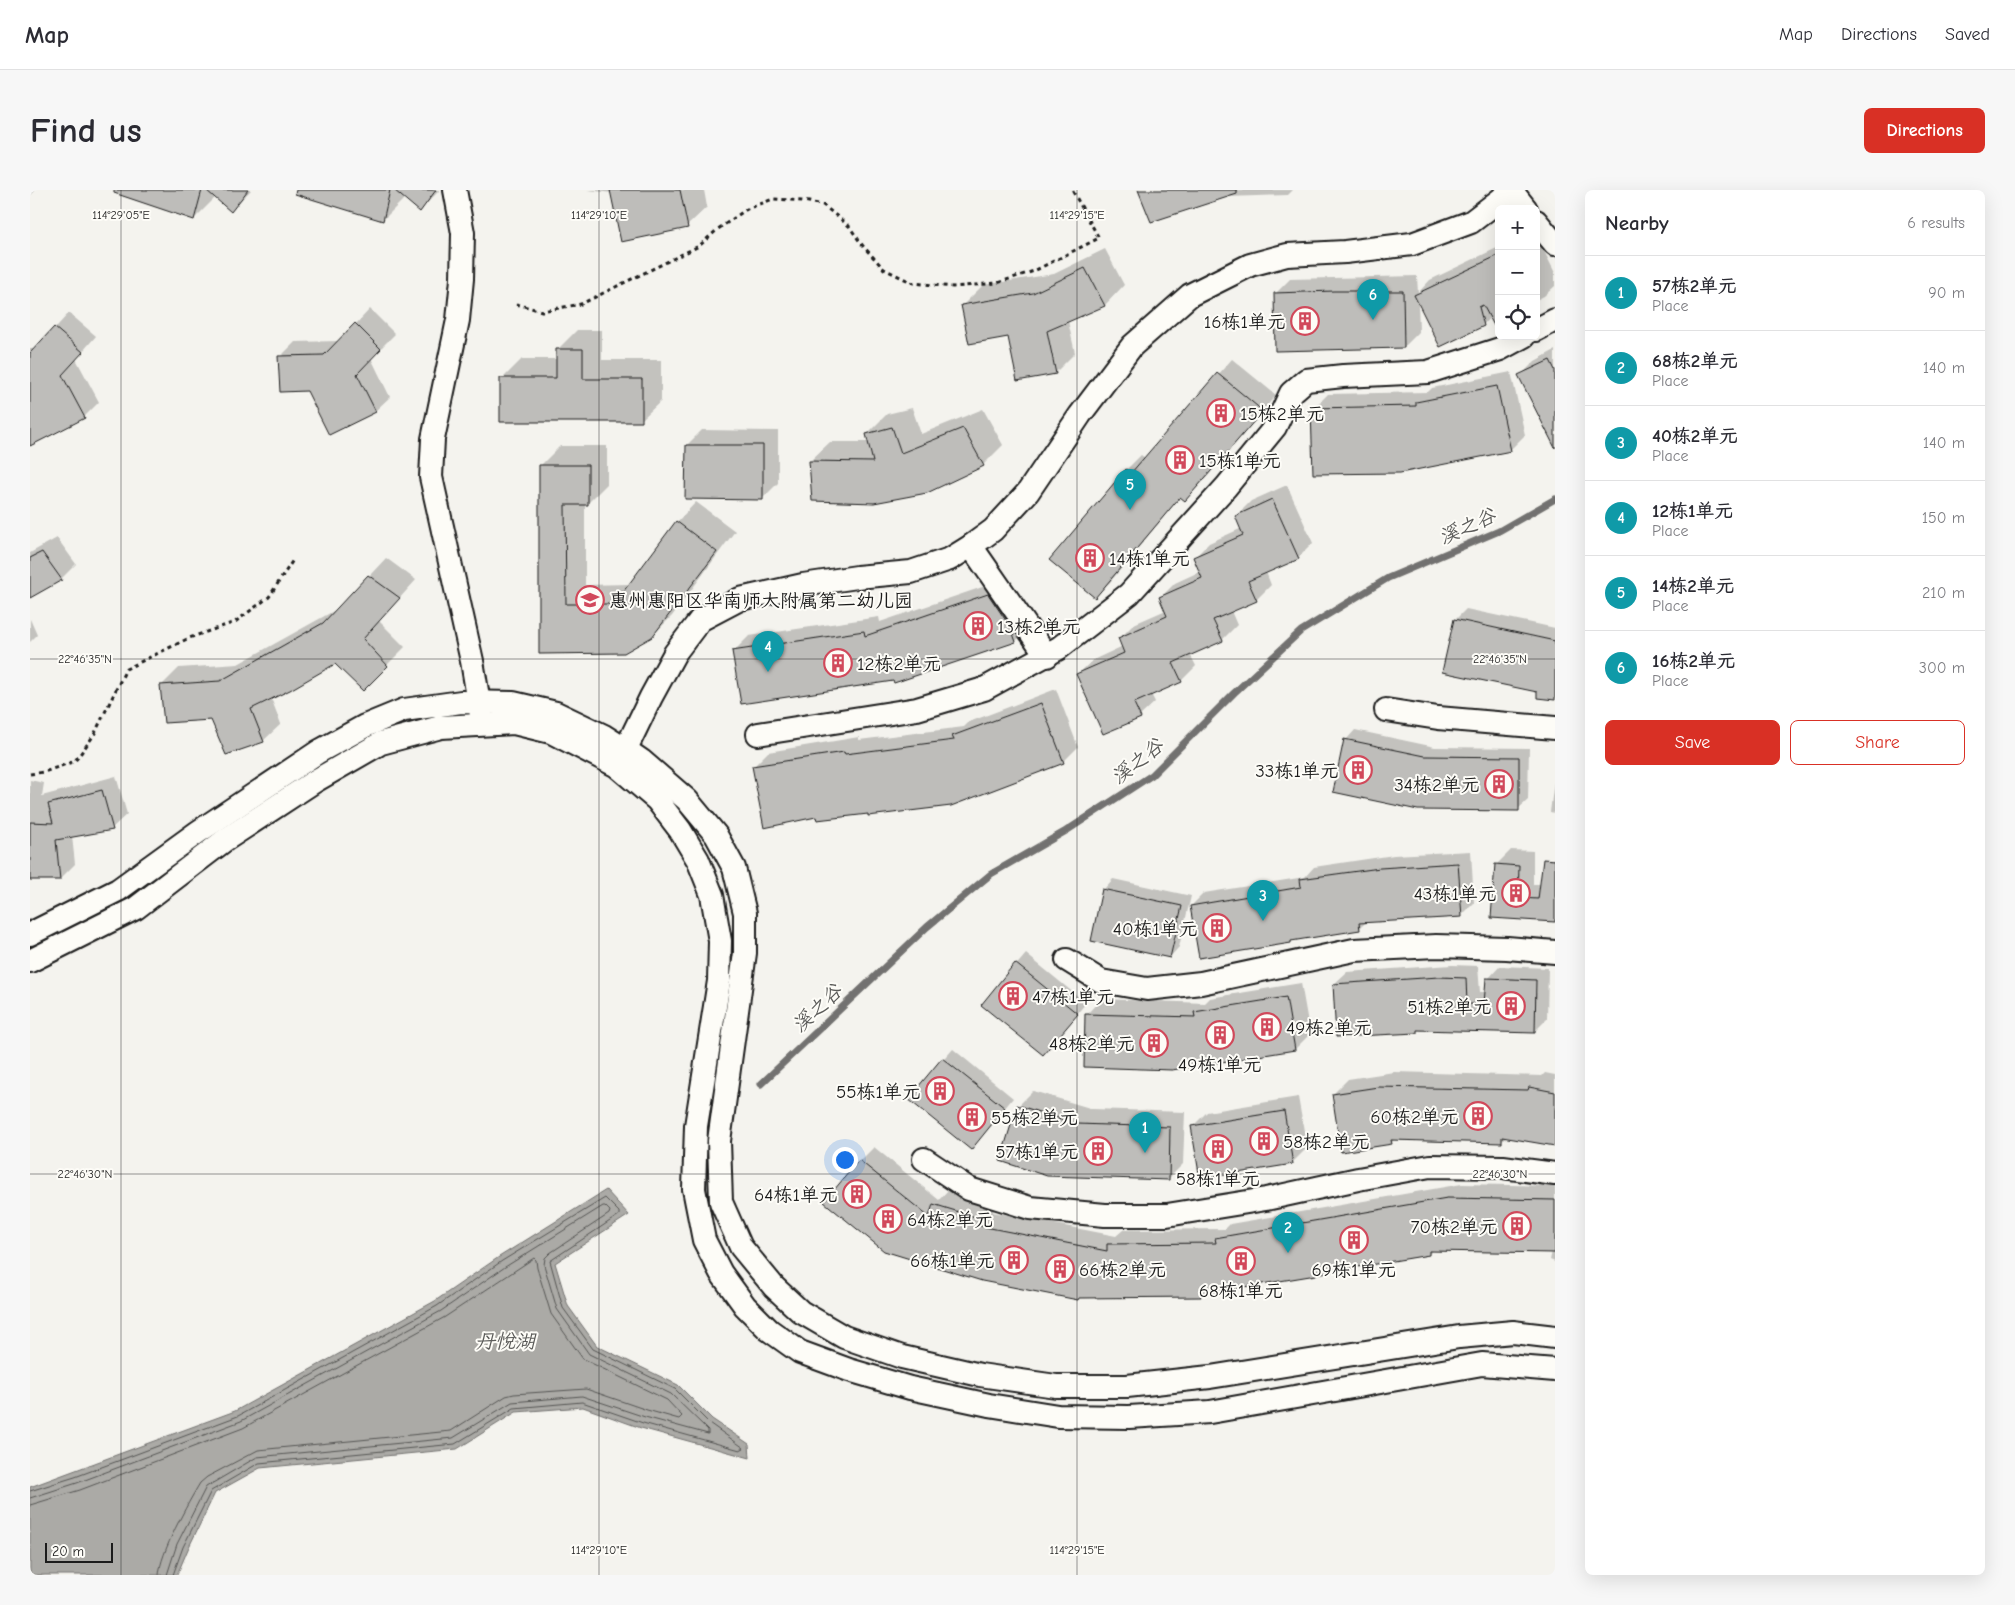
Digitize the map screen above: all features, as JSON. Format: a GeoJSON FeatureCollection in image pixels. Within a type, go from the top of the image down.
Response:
{"type":"FeatureCollection","features":[{"type":"Feature","properties":{"kind":"street"},"geometry":{"type":"LineString","coordinates":[[455,190],[463,233],[462,279],[458,320],[433,440],[431,477],[470,651],[483,725]]}},
{"type":"Feature","properties":{"kind":"street"},"geometry":{"type":"LineString","coordinates":[[622,758],[650,697],[675,653],[700,620],[740,599],[803,585],[911,572],[950,559],[971,546],[993,530],[1028,492],[1080,415],[1132,346],[1190,296],[1250,265],[1287,255],[1345,252],[1412,244],[1471,222],[1511,190],[1523,205]]}},
{"type":"Feature","properties":{"kind":"street"},"geometry":{"type":"LineString","coordinates":[[1540,226],[1555,244]]}},
{"type":"Feature","properties":{"kind":"street"},"geometry":{"type":"LineString","coordinates":[[1540,328],[1555,320]]}},
{"type":"Feature","properties":{"kind":"street"},"geometry":{"type":"LineString","coordinates":[[758,734],[917,709],[984,689],[1060,648],[1129,594],[1226,487],[1275,427],[1291,394],[1306,380],[1344,376],[1428,372],[1500,348],[1516,340]]}},
{"type":"Feature","properties":{"kind":"street"},"geometry":{"type":"LineString","coordinates":[[971,546],[1047,656]]}},
{"type":"Feature","properties":{"kind":"street"},"geometry":{"type":"LineString","coordinates":[[30,934],[118,890],[198,832],[318,752],[365,726],[404,710],[460,702],[512,703],[556,713],[604,736],[680,830],[698,860],[714,904],[720,941],[719,981],[696,1126],[694,1189],[704,1240],[721,1273],[745,1306],[769,1330],[800,1352],[849,1370],[910,1388],[989,1405],[1058,1416],[1129,1417],[1210,1412],[1482,1364],[1555,1370]]}},
{"type":"Feature","properties":{"kind":"street"},"geometry":{"type":"LineString","coordinates":[[1386,710],[1438,718],[1555,728]]}},
{"type":"Feature","properties":{"kind":"street"},"geometry":{"type":"LineString","coordinates":[[30,961],[136,908],[225,840],[315,781],[381,743],[441,727],[514,724],[551,732],[622,758],[642,761],[687,800],[716,835],[734,868],[745,913],[745,953],[719,1141],[721,1202],[741,1247],[774,1287],[801,1312],[844,1337],[902,1357],[980,1375],[1056,1386],[1127,1386],[1210,1377],[1460,1337],[1514,1332],[1555,1337]]}},
{"type":"Feature","properties":{"kind":"street"},"geometry":{"type":"LineString","coordinates":[[1067,960],[1101,981],[1147,989],[1201,983],[1354,950],[1436,946],[1507,948],[1555,952]]}},
{"type":"Feature","properties":{"kind":"street"},"geometry":{"type":"LineString","coordinates":[[924,1159],[969,1189],[1030,1208],[1105,1215],[1167,1215],[1266,1199],[1358,1178],[1430,1166],[1503,1167],[1555,1174]]}},
{"type":"Feature","properties":{"kind":"path"},"geometry":{"type":"LineString","coordinates":[[516,304],[542,311],[581,304],[699,246],[718,229],[747,209],[773,199],[804,201],[823,205],[850,226],[863,246],[884,269],[913,283],[954,287],[997,283],[1034,271],[1099,238],[1072,190]]}},
{"type":"Feature","properties":{"kind":"path"},"geometry":{"type":"LineString","coordinates":[[30,774],[44,772],[75,761],[94,735],[126,669],[189,638],[235,622],[269,597],[293,560]]}},
{"type":"Feature","properties":{"kind":"water","name":"丹悦湖"},"geometry":{"type":"Polygon","coordinates":[[[606,1190],[629,1215],[555,1263],[568,1306],[597,1346],[678,1385],[712,1419],[749,1444],[750,1458],[641,1428],[583,1407],[516,1412],[457,1449],[260,1468],[215,1493],[177,1575],[30,1575],[30,1487],[235,1411],[435,1301],[499,1257],[606,1190]]]}},
{"type":"Feature","properties":{"kind":"building"},"geometry":{"type":"Polygon","coordinates":[[[114,190],[202,190],[194,220],[114,193],[114,190]]]}},
{"type":"Feature","properties":{"kind":"building"},"geometry":{"type":"Polygon","coordinates":[[[206,190],[248,190],[231,212],[206,190]]]}},
{"type":"Feature","properties":{"kind":"building"},"geometry":{"type":"Polygon","coordinates":[[[296,190],[390,190],[383,221],[295,194],[296,190]]]}},
{"type":"Feature","properties":{"kind":"building"},"geometry":{"type":"Polygon","coordinates":[[[394,190],[436,190],[420,212],[394,190]]]}},
{"type":"Feature","properties":{"kind":"building"},"geometry":{"type":"Polygon","coordinates":[[[610,190],[680,190],[688,228],[621,242],[610,190]]]}},
{"type":"Feature","properties":{"kind":"building"},"geometry":{"type":"Polygon","coordinates":[[[1138,190],[1237,190],[1237,194],[1151,222],[1138,190]]]}},
{"type":"Feature","properties":{"kind":"building"},"geometry":{"type":"Polygon","coordinates":[[[1495,257],[1495,328],[1483,305],[1479,307],[1484,326],[1440,347],[1414,295],[1495,257]]]}},
{"type":"Feature","properties":{"kind":"building"},"geometry":{"type":"Polygon","coordinates":[[[1085,268],[1105,306],[1047,331],[1056,374],[1017,381],[1008,337],[969,344],[961,305],[1033,293],[1085,268]]]}},
{"type":"Feature","properties":{"kind":"building"},"geometry":{"type":"Polygon","coordinates":[[[1403,291],[1404,348],[1275,351],[1274,293],[1403,291]]]}},
{"type":"Feature","properties":{"kind":"building"},"geometry":{"type":"Polygon","coordinates":[[[355,323],[381,349],[357,374],[376,412],[329,435],[307,391],[280,392],[278,356],[324,355],[355,323]]]}},
{"type":"Feature","properties":{"kind":"building"},"geometry":{"type":"Polygon","coordinates":[[[54,327],[83,352],[62,375],[85,418],[30,446],[30,353],[54,327]]]}},
{"type":"Feature","properties":{"kind":"building"},"geometry":{"type":"Polygon","coordinates":[[[556,349],[583,349],[583,379],[642,379],[642,422],[500,422],[500,378],[556,378],[556,349]]]}},
{"type":"Feature","properties":{"kind":"building"},"geometry":{"type":"Polygon","coordinates":[[[1550,360],[1555,370],[1555,448],[1518,375],[1550,360]]]}},
{"type":"Feature","properties":{"kind":"building"},"geometry":{"type":"Polygon","coordinates":[[[1217,373],[1263,411],[1185,501],[1180,497],[1095,598],[1049,560],[1126,469],[1131,473],[1217,373]]]}},
{"type":"Feature","properties":{"kind":"building"},"geometry":{"type":"Polygon","coordinates":[[[1497,386],[1511,451],[1400,473],[1313,474],[1311,408],[1416,406],[1416,402],[1497,386]]]}},
{"type":"Feature","properties":{"kind":"building"},"geometry":{"type":"Polygon","coordinates":[[[892,427],[901,453],[963,428],[984,466],[927,493],[874,503],[812,501],[809,461],[873,462],[866,434],[892,427]]]}},
{"type":"Feature","properties":{"kind":"building"},"geometry":{"type":"Polygon","coordinates":[[[686,445],[763,445],[763,500],[685,499],[686,445]]]}},
{"type":"Feature","properties":{"kind":"building"},"geometry":{"type":"Polygon","coordinates":[[[539,465],[588,465],[588,505],[565,505],[566,604],[614,604],[676,521],[717,552],[652,637],[624,653],[539,654],[539,465]]]}},
{"type":"Feature","properties":{"kind":"building"},"geometry":{"type":"Polygon","coordinates":[[[1272,499],[1299,559],[1248,581],[1257,601],[1213,620],[1223,641],[1173,663],[1182,682],[1134,703],[1141,718],[1103,734],[1076,674],[1124,653],[1118,638],[1167,616],[1159,597],[1202,578],[1193,557],[1243,535],[1235,516],[1272,499]]]}},
{"type":"Feature","properties":{"kind":"building"},"geometry":{"type":"Polygon","coordinates":[[[42,552],[62,580],[30,598],[30,558],[42,552]]]}},
{"type":"Feature","properties":{"kind":"building"},"geometry":{"type":"Polygon","coordinates":[[[368,575],[400,598],[363,639],[388,666],[363,691],[335,664],[290,690],[251,709],[264,742],[226,755],[211,720],[164,723],[160,685],[220,681],[323,623],[368,575]]]}},
{"type":"Feature","properties":{"kind":"building"},"geometry":{"type":"Polygon","coordinates":[[[988,594],[1011,628],[1016,642],[894,683],[893,681],[741,704],[732,651],[864,631],[865,636],[988,594]]]}},
{"type":"Feature","properties":{"kind":"building"},"geometry":{"type":"Polygon","coordinates":[[[1454,619],[1555,641],[1555,700],[1537,698],[1537,692],[1442,672],[1454,619]]]}},
{"type":"Feature","properties":{"kind":"building"},"geometry":{"type":"Polygon","coordinates":[[[1041,703],[1064,763],[951,806],[868,816],[868,814],[817,820],[816,817],[764,828],[752,766],[844,752],[845,754],[954,740],[952,736],[1041,703]]]}},
{"type":"Feature","properties":{"kind":"building"},"geometry":{"type":"Polygon","coordinates":[[[1344,739],[1425,756],[1519,757],[1519,811],[1418,810],[1333,792],[1344,739]]]}},
{"type":"Feature","properties":{"kind":"building"},"geometry":{"type":"Polygon","coordinates":[[[102,790],[113,830],[56,840],[60,880],[30,880],[30,822],[53,823],[48,804],[102,790]]]}},
{"type":"Feature","properties":{"kind":"building","name":"43栋1单元"},"geometry":{"type":"Polygon","coordinates":[[[1543,859],[1555,860],[1555,922],[1491,918],[1495,864],[1519,866],[1518,898],[1538,899],[1543,859]]]}},
{"type":"Feature","properties":{"kind":"building"},"geometry":{"type":"Polygon","coordinates":[[[1458,863],[1462,917],[1359,923],[1360,930],[1199,958],[1190,906],[1301,887],[1300,879],[1380,868],[1458,863]]]}},
{"type":"Feature","properties":{"kind":"building"},"geometry":{"type":"Polygon","coordinates":[[[1102,889],[1182,906],[1170,958],[1091,941],[1102,889]]]}},
{"type":"Feature","properties":{"kind":"building"},"geometry":{"type":"Polygon","coordinates":[[[1015,963],[1078,1014],[1043,1055],[981,1005],[1015,963]]]}},
{"type":"Feature","properties":{"kind":"building"},"geometry":{"type":"Polygon","coordinates":[[[1439,977],[1466,978],[1467,1004],[1484,1004],[1486,978],[1536,980],[1535,1033],[1417,1030],[1417,1033],[1336,1037],[1333,984],[1439,977]]]}},
{"type":"Feature","properties":{"kind":"building"},"geometry":{"type":"Polygon","coordinates":[[[1286,997],[1295,1050],[1172,1070],[1084,1067],[1085,1014],[1195,1017],[1194,1012],[1286,997]]]}},
{"type":"Feature","properties":{"kind":"building"},"geometry":{"type":"Polygon","coordinates":[[[942,1058],[1005,1108],[971,1150],[908,1099],[942,1058]]]}},
{"type":"Feature","properties":{"kind":"building"},"geometry":{"type":"Polygon","coordinates":[[[1378,1087],[1528,1090],[1529,1087],[1555,1092],[1555,1146],[1502,1137],[1502,1143],[1391,1140],[1392,1144],[1341,1152],[1332,1094],[1378,1087]]]}},
{"type":"Feature","properties":{"kind":"building"},"geometry":{"type":"Polygon","coordinates":[[[1017,1105],[1077,1124],[1170,1127],[1169,1180],[1047,1176],[1000,1161],[1017,1105]]]}},
{"type":"Feature","properties":{"kind":"building"},"geometry":{"type":"Polygon","coordinates":[[[1284,1111],[1293,1164],[1200,1179],[1191,1126],[1284,1111]]]}},
{"type":"Feature","properties":{"kind":"building"},"geometry":{"type":"Polygon","coordinates":[[[859,1160],[929,1217],[933,1204],[982,1219],[980,1226],[1107,1251],[1107,1244],[1216,1243],[1215,1238],[1447,1198],[1555,1200],[1555,1253],[1429,1251],[1429,1255],[1201,1294],[1201,1297],[1079,1298],[1078,1300],[982,1281],[884,1251],[824,1202],[859,1160]]]}},
{"type":"Feature","properties":{"kind":"waterway","name":"溪之谷"},"geometry":{"type":"LineString","coordinates":[[761,1084],[927,927],[991,874],[1066,831],[1152,775],[1234,693],[1301,631],[1388,578],[1499,531],[1555,499]]}},
{"type":"Feature","properties":{"kind":"place","name":"16栋2单元"},"geometry":{"type":"Point","coordinates":[1373,320]}},
{"type":"Feature","properties":{"kind":"place","name":"16栋1单元"},"geometry":{"type":"Point","coordinates":[1305,321]}},
{"type":"Feature","properties":{"kind":"place","name":"15栋2单元"},"geometry":{"type":"Point","coordinates":[1221,413]}},
{"type":"Feature","properties":{"kind":"place","name":"15栋1单元"},"geometry":{"type":"Point","coordinates":[1180,460]}},
{"type":"Feature","properties":{"kind":"place","name":"14栋2单元"},"geometry":{"type":"Point","coordinates":[1130,510]}},
{"type":"Feature","properties":{"kind":"place","name":"14栋1单元"},"geometry":{"type":"Point","coordinates":[1090,558]}},
{"type":"Feature","properties":{"kind":"place","name":"惠州惠阳区华南师大附属第二幼儿园"},"geometry":{"type":"Point","coordinates":[590,600]}},
{"type":"Feature","properties":{"kind":"place","name":"13栋2单元"},"geometry":{"type":"Point","coordinates":[978,626]}},
{"type":"Feature","properties":{"kind":"place","name":"12栋2单元"},"geometry":{"type":"Point","coordinates":[838,663]}},
{"type":"Feature","properties":{"kind":"place","name":"12栋1单元"},"geometry":{"type":"Point","coordinates":[768,672]}},
{"type":"Feature","properties":{"kind":"place","name":"33栋1单元"},"geometry":{"type":"Point","coordinates":[1358,770]}},
{"type":"Feature","properties":{"kind":"place","name":"34栋2单元"},"geometry":{"type":"Point","coordinates":[1499,784]}},
{"type":"Feature","properties":{"kind":"place","name":"43栋1单元"},"geometry":{"type":"Point","coordinates":[1516,893]}},
{"type":"Feature","properties":{"kind":"place","name":"40栋2单元"},"geometry":{"type":"Point","coordinates":[1263,921]}},
{"type":"Feature","properties":{"kind":"place","name":"40栋1单元"},"geometry":{"type":"Point","coordinates":[1217,928]}},
{"type":"Feature","properties":{"kind":"place","name":"47栋1单元"},"geometry":{"type":"Point","coordinates":[1013,996]}},
{"type":"Feature","properties":{"kind":"place","name":"51栋2单元"},"geometry":{"type":"Point","coordinates":[1511,1006]}},
{"type":"Feature","properties":{"kind":"place","name":"49栋2单元"},"geometry":{"type":"Point","coordinates":[1267,1027]}},
{"type":"Feature","properties":{"kind":"place","name":"49栋1单元"},"geometry":{"type":"Point","coordinates":[1220,1035]}},
{"type":"Feature","properties":{"kind":"place","name":"48栋2单元"},"geometry":{"type":"Point","coordinates":[1154,1043]}},
{"type":"Feature","properties":{"kind":"place","name":"55栋1单元"},"geometry":{"type":"Point","coordinates":[940,1091]}},
{"type":"Feature","properties":{"kind":"place","name":"60栋2单元"},"geometry":{"type":"Point","coordinates":[1478,1116]}},
{"type":"Feature","properties":{"kind":"place","name":"55栋2单元"},"geometry":{"type":"Point","coordinates":[972,1117]}},
{"type":"Feature","properties":{"kind":"place","name":"58栋2单元"},"geometry":{"type":"Point","coordinates":[1264,1141]}},
{"type":"Feature","properties":{"kind":"place","name":"58栋1单元"},"geometry":{"type":"Point","coordinates":[1218,1149]}},
{"type":"Feature","properties":{"kind":"place","name":"57栋1单元"},"geometry":{"type":"Point","coordinates":[1098,1151]}},
{"type":"Feature","properties":{"kind":"place","name":"57栋2单元"},"geometry":{"type":"Point","coordinates":[1145,1153]}},
{"type":"Feature","properties":{"kind":"place","name":"64栋1单元"},"geometry":{"type":"Point","coordinates":[857,1194]}},
{"type":"Feature","properties":{"kind":"place","name":"64栋2单元"},"geometry":{"type":"Point","coordinates":[888,1219]}},
{"type":"Feature","properties":{"kind":"place","name":"70栋2单元"},"geometry":{"type":"Point","coordinates":[1517,1226]}},
{"type":"Feature","properties":{"kind":"place","name":"69栋1单元"},"geometry":{"type":"Point","coordinates":[1354,1240]}},
{"type":"Feature","properties":{"kind":"place","name":"68栋2单元"},"geometry":{"type":"Point","coordinates":[1288,1253]}},
{"type":"Feature","properties":{"kind":"place","name":"66栋1单元"},"geometry":{"type":"Point","coordinates":[1014,1260]}},
{"type":"Feature","properties":{"kind":"place","name":"68栋1单元"},"geometry":{"type":"Point","coordinates":[1241,1261]}},
{"type":"Feature","properties":{"kind":"place","name":"66栋2单元"},"geometry":{"type":"Point","coordinates":[1060,1269]}}]}
